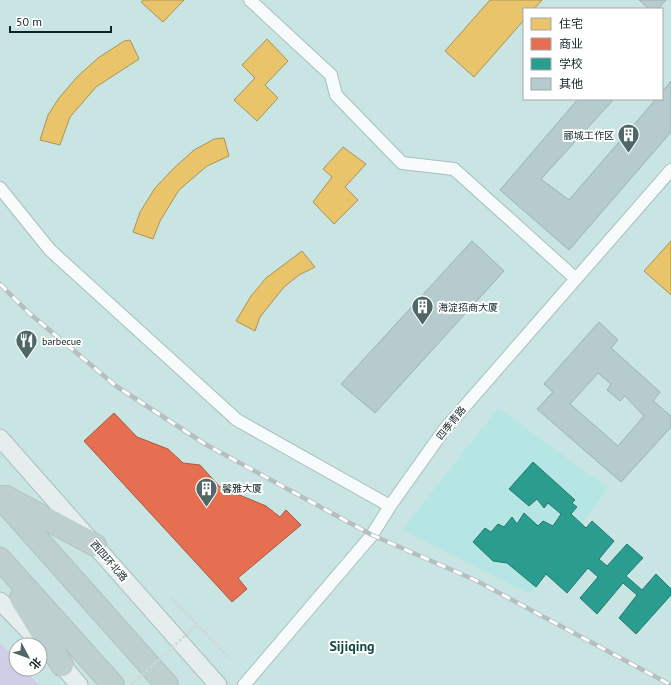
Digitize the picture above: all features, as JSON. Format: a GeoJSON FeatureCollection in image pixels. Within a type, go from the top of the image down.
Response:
{"type":"FeatureCollection","features":[{"type":"Feature","properties":{"kind":"highway"},"geometry":{"type":"LineString","coordinates":[[0,493],[95,545]]}},
{"type":"Feature","properties":{"kind":"highway"},"geometry":{"type":"LineString","coordinates":[[0,497],[167,685]]}},
{"type":"Feature","properties":{"kind":"highway"},"geometry":{"type":"LineString","coordinates":[[0,559],[113,685]]}},
{"type":"Feature","properties":{"kind":"highway"},"geometry":{"type":"LineString","coordinates":[[0,563],[62,665]]}},
{"type":"Feature","properties":{"kind":"street"},"geometry":{"type":"LineString","coordinates":[[250,0],[331,75],[336,95],[402,162],[454,169],[576,279]]}},
{"type":"Feature","properties":{"kind":"street","name":"四季青路"},"geometry":{"type":"LineString","coordinates":[[244,685],[372,535],[390,506],[444,430],[671,170]]}},
{"type":"Feature","properties":{"kind":"street"},"geometry":{"type":"LineString","coordinates":[[0,188],[50,250],[237,420],[390,506]]}},
{"type":"Feature","properties":{"kind":"street","name":"西四环北路"},"geometry":{"type":"LineString","coordinates":[[0,438],[218,685]]}},
{"type":"Feature","properties":{"kind":"street"},"geometry":{"type":"LineString","coordinates":[[0,601],[62,665],[79,685]]}},
{"type":"Feature","properties":{"kind":"path"},"geometry":{"type":"LineString","coordinates":[[171,597],[231,660]]}},
{"type":"Feature","properties":{"kind":"path"},"geometry":{"type":"LineString","coordinates":[[131,685],[197,625]]}},
{"type":"Feature","properties":{"kind":"shaded area"},"geometry":{"type":"Polygon","coordinates":[[[498,408],[608,488],[530,594],[402,530],[498,408]]]}},
{"type":"Feature","properties":{"kind":"shaded area"},"geometry":{"type":"Polygon","coordinates":[[[0,643],[8,652],[8,677],[32,677],[39,685],[0,685],[0,643]]]}},
{"type":"Feature","properties":{"kind":"building: 住宅"},"geometry":{"type":"Polygon","coordinates":[[[143,0],[184,0],[163,22],[141,2],[143,0]]]}},
{"type":"Feature","properties":{"kind":"building: 住宅"},"geometry":{"type":"Polygon","coordinates":[[[490,0],[542,0],[535,8],[523,8],[523,21],[474,77],[445,51],[490,0]]]}},
{"type":"Feature","properties":{"kind":"building: 住宅"},"geometry":{"type":"Polygon","coordinates":[[[267,39],[288,61],[265,85],[278,98],[257,121],[234,100],[255,78],[242,65],[267,39]]]}},
{"type":"Feature","properties":{"kind":"building: 住宅"},"geometry":{"type":"Polygon","coordinates":[[[130,40],[139,59],[96,87],[70,117],[60,145],[40,140],[48,115],[59,98],[77,77],[98,58],[124,41],[130,40]]]}},
{"type":"Feature","properties":{"kind":"building: 住宅"},"geometry":{"type":"Polygon","coordinates":[[[224,138],[229,156],[207,166],[179,190],[160,221],[153,239],[133,232],[140,212],[155,188],[174,168],[194,150],[214,139],[224,138]]]}},
{"type":"Feature","properties":{"kind":"building: 住宅"},"geometry":{"type":"Polygon","coordinates":[[[343,147],[366,164],[345,187],[358,200],[334,224],[313,202],[332,177],[323,169],[343,147]]]}},
{"type":"Feature","properties":{"kind":"building: 住宅"},"geometry":{"type":"Polygon","coordinates":[[[671,241],[671,295],[644,271],[671,241]]]}},
{"type":"Feature","properties":{"kind":"building: 住宅"},"geometry":{"type":"Polygon","coordinates":[[[302,251],[315,267],[299,275],[284,287],[260,317],[255,331],[236,321],[251,296],[266,278],[302,251]]]}},
{"type":"Feature","properties":{"kind":"building: 商业","name":"馨雅大厦"},"geometry":{"type":"Polygon","coordinates":[[[114,413],[137,437],[168,449],[183,463],[200,465],[220,487],[266,506],[280,517],[286,510],[301,525],[238,578],[247,589],[232,602],[84,441],[114,413]]]}},
{"type":"Feature","properties":{"kind":"building: 学校"},"geometry":{"type":"Polygon","coordinates":[[[533,462],[575,500],[572,503],[577,507],[571,514],[586,528],[592,521],[614,541],[599,559],[607,566],[627,544],[643,558],[626,576],[642,590],[656,574],[671,589],[671,595],[636,634],[619,618],[637,595],[623,583],[597,614],[580,598],[598,577],[588,568],[567,593],[546,574],[536,587],[507,563],[493,561],[473,542],[485,528],[491,532],[498,524],[504,527],[512,517],[517,524],[524,513],[538,526],[543,521],[553,526],[561,514],[548,503],[544,508],[537,499],[529,506],[509,489],[533,462]]]}},
{"type":"Feature","properties":{"kind":"building: 其他"},"geometry":{"type":"Polygon","coordinates":[[[639,0],[666,0],[659,8],[648,8],[639,0]]]}},
{"type":"Feature","properties":{"kind":"building: 其他","name":"郦城工作区"},"geometry":{"type":"Polygon","coordinates":[[[671,81],[671,132],[569,250],[500,190],[577,100],[613,100],[541,179],[569,200],[655,100],[663,100],[663,91],[671,81]]]}},
{"type":"Feature","properties":{"kind":"building: 其他","name":"海淀招商大厦"},"geometry":{"type":"Polygon","coordinates":[[[472,241],[504,271],[375,413],[341,384],[472,241]]]}},
{"type":"Feature","properties":{"kind":"building: 其他"},"geometry":{"type":"Polygon","coordinates":[[[599,322],[618,340],[611,348],[660,392],[653,401],[671,416],[671,427],[621,482],[537,409],[553,392],[544,384],[599,322]],[[598,373],[570,404],[618,446],[644,416],[625,396],[620,401],[607,390],[611,384],[598,373]]]}},
{"type":"Feature","properties":{"kind":"railway"},"geometry":{"type":"LineString","coordinates":[[0,284],[29,313],[116,386],[205,444],[372,535],[475,580],[671,685]]}},
{"type":"Feature","properties":{"kind":"place","name":"郦城工作区"},"geometry":{"type":"Point","coordinates":[629,154]}},
{"type":"Feature","properties":{"kind":"place","name":"海淀招商大厦"},"geometry":{"type":"Point","coordinates":[423,326]}},
{"type":"Feature","properties":{"kind":"place","name":"barbecue"},"geometry":{"type":"Point","coordinates":[26,360]}},
{"type":"Feature","properties":{"kind":"place","name":"馨雅大厦"},"geometry":{"type":"Point","coordinates":[207,508]}},
{"type":"Feature","properties":{"kind":"district","name":"Sijiqing"},"geometry":{"type":"Point","coordinates":[352,646]}}]}
